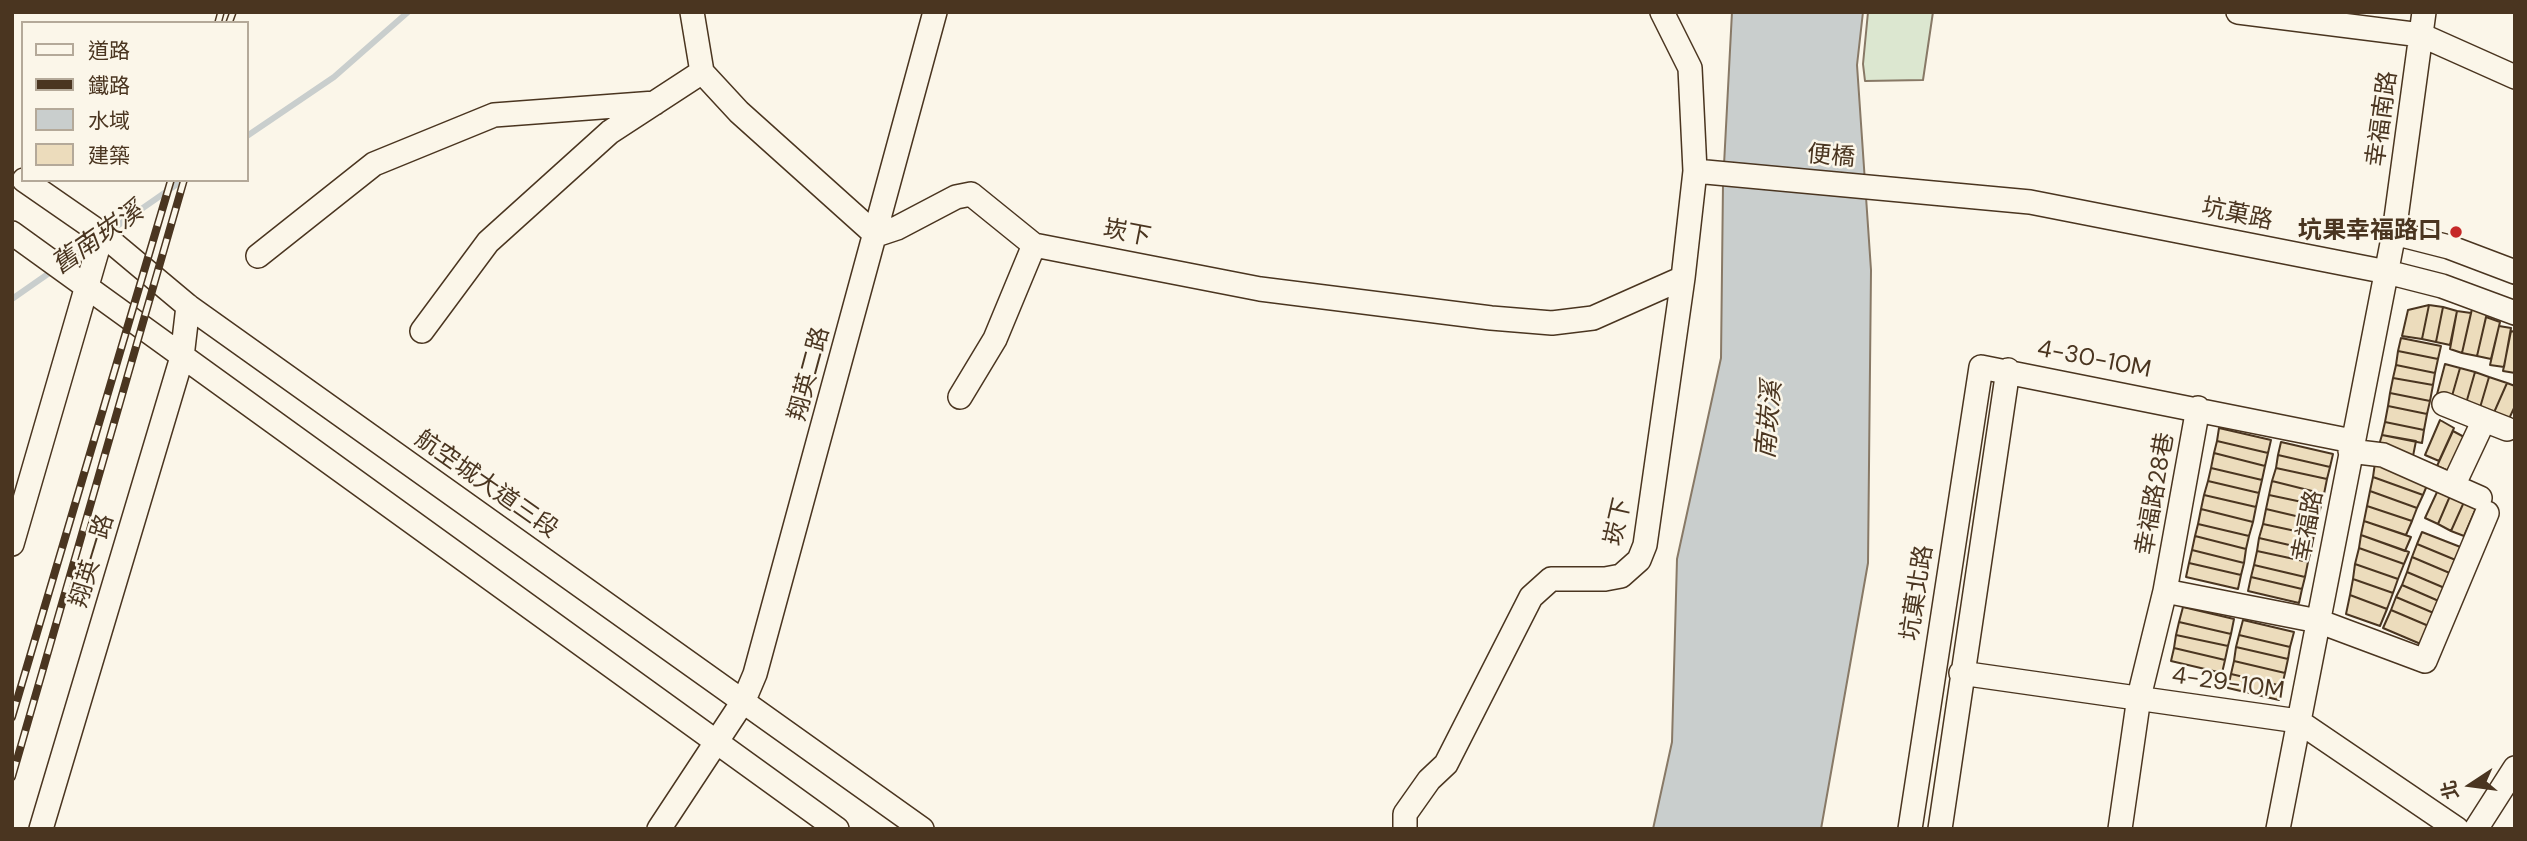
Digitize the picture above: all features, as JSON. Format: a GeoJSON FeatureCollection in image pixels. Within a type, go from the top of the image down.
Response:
{"type":"FeatureCollection","features":[{"type":"Feature","properties":{"kind":"street"},"geometry":{"type":"LineString","coordinates":[[692,12],[702,72],[739,111],[876,235]]}},
{"type":"Feature","properties":{"kind":"street","name":"翔英二路"},"geometry":{"type":"LineString","coordinates":[[659,829],[744,700],[755,674],[935,12]]}},
{"type":"Feature","properties":{"kind":"street","name":"崁下"},"geometry":{"type":"LineString","coordinates":[[1405,829],[1405,814],[1429,780],[1446,764],[1531,597],[1551,579],[1605,579],[1621,576],[1640,559],[1646,545],[1683,278],[1705,172],[1690,68],[1662,12]]}},
{"type":"Feature","properties":{"kind":"street","name":"幸福南路"},"geometry":{"type":"LineString","coordinates":[[2395,233],[2424,12]]}},
{"type":"Feature","properties":{"kind":"street"},"geometry":{"type":"LineString","coordinates":[[2247,13],[2421,35],[2515,78]]}},
{"type":"Feature","properties":{"kind":"street"},"geometry":{"type":"LineString","coordinates":[[422,331],[488,242],[610,132],[702,72]]}},
{"type":"Feature","properties":{"kind":"street"},"geometry":{"type":"LineString","coordinates":[[258,256],[374,164],[494,115],[655,103]]}},
{"type":"Feature","properties":{"kind":"street","name":"便橋"},"geometry":{"type":"LineString","coordinates":[[1705,172],[1943,193]]}},
{"type":"Feature","properties":{"kind":"street","name":"航空城大道三段"},"geometry":{"type":"LineString","coordinates":[[26,182],[102,234],[188,306],[922,829]]}},
{"type":"Feature","properties":{"kind":"street","name":"坑菓路"},"geometry":{"type":"LineString","coordinates":[[1943,193],[2043,204],[2387,272],[2442,286],[2515,313]]}},
{"type":"Feature","properties":{"kind":"street","name":"崁下"},"geometry":{"type":"LineString","coordinates":[[876,235],[897,228],[956,197],[971,194],[1034,245],[1260,289],[1552,323],[1593,318],[1683,278]]}},
{"type":"Feature","properties":{"kind":"street"},"geometry":{"type":"LineString","coordinates":[[12,233],[837,829]]}},
{"type":"Feature","properties":{"kind":"street"},"geometry":{"type":"LineString","coordinates":[[2395,233],[2449,247],[2515,272]]}},
{"type":"Feature","properties":{"kind":"street","name":"幸福路"},"geometry":{"type":"LineString","coordinates":[[2278,829],[2351,446],[2395,233]]}},
{"type":"Feature","properties":{"kind":"street"},"geometry":{"type":"LineString","coordinates":[[12,544],[102,234]]}},
{"type":"Feature","properties":{"kind":"street"},"geometry":{"type":"LineString","coordinates":[[960,397],[995,339],[1034,245]]}},
{"type":"Feature","properties":{"kind":"street","name":"翔英一路"},"geometry":{"type":"LineString","coordinates":[[41,829],[182,356],[188,306]]}},
{"type":"Feature","properties":{"kind":"street","name":"4-30-10M"},"geometry":{"type":"LineString","coordinates":[[1980,367],[2008,370],[2198,408]]}},
{"type":"Feature","properties":{"kind":"street","name":"坑菓北路"},"geometry":{"type":"LineString","coordinates":[[1910,829],[1980,367]]}},
{"type":"Feature","properties":{"kind":"street"},"geometry":{"type":"LineString","coordinates":[[1940,829],[2008,370]]}},
{"type":"Feature","properties":{"kind":"street"},"geometry":{"type":"LineString","coordinates":[[2444,404],[2507,429]]}},
{"type":"Feature","properties":{"kind":"street","name":"幸福路28巷"},"geometry":{"type":"LineString","coordinates":[[2198,408],[2351,446],[2383,455],[2453,486],[2484,505],[2426,661],[2318,621],[2165,591],[2198,408]]}},
{"type":"Feature","properties":{"kind":"street"},"geometry":{"type":"LineString","coordinates":[[2453,486],[2484,420]]}},
{"type":"Feature","properties":{"kind":"street"},"geometry":{"type":"LineString","coordinates":[[2120,829],[2139,697],[2165,591]]}},
{"type":"Feature","properties":{"kind":"street","name":"4-29-10M"},"geometry":{"type":"LineString","coordinates":[[1961,673],[2298,720],[2456,829]]}},
{"type":"Feature","properties":{"kind":"street"},"geometry":{"type":"LineString","coordinates":[[2476,829],[2515,768]]}},
{"type":"Feature","properties":{"kind":"green space"},"geometry":{"type":"Polygon","coordinates":[[[1868,12],[1933,12],[1923,80],[1865,81],[1863,64],[1868,12]]]}},
{"type":"Feature","properties":{"kind":"water","name":"南崁溪"},"geometry":{"type":"Polygon","coordinates":[[[1732,12],[1863,12],[1857,65],[1871,270],[1868,563],[1821,829],[1653,829],[1672,742],[1677,559],[1721,358],[1723,184],[1732,12]]]}},
{"type":"Feature","properties":{"kind":"building"},"geometry":{"type":"Polygon","coordinates":[[[2429,305],[2422,339],[2402,336],[2408,310],[2429,305]]]}},
{"type":"Feature","properties":{"kind":"building"},"geometry":{"type":"Polygon","coordinates":[[[2429,305],[2443,307],[2436,342],[2422,339],[2429,305]]]}},
{"type":"Feature","properties":{"kind":"building"},"geometry":{"type":"Polygon","coordinates":[[[2443,307],[2457,311],[2450,345],[2436,342],[2443,307]]]}},
{"type":"Feature","properties":{"kind":"building"},"geometry":{"type":"Polygon","coordinates":[[[2472,309],[2487,313],[2477,356],[2462,353],[2472,309]]]}},
{"type":"Feature","properties":{"kind":"building"},"geometry":{"type":"Polygon","coordinates":[[[2457,311],[2471,313],[2462,353],[2450,349],[2457,311]]]}},
{"type":"Feature","properties":{"kind":"building"},"geometry":{"type":"Polygon","coordinates":[[[2486,317],[2500,322],[2491,359],[2477,356],[2486,317]]]}},
{"type":"Feature","properties":{"kind":"building"},"geometry":{"type":"Polygon","coordinates":[[[2499,326],[2511,328],[2504,367],[2490,365],[2499,326]]]}},
{"type":"Feature","properties":{"kind":"building"},"geometry":{"type":"Polygon","coordinates":[[[2511,331],[2515,332],[2515,373],[2503,371],[2511,331]]]}},
{"type":"Feature","properties":{"kind":"building"},"geometry":{"type":"Polygon","coordinates":[[[2401,338],[2441,346],[2438,359],[2398,351],[2401,338]]]}},
{"type":"Feature","properties":{"kind":"building"},"geometry":{"type":"Polygon","coordinates":[[[2398,351],[2438,359],[2435,373],[2396,365],[2398,351]]]}},
{"type":"Feature","properties":{"kind":"building"},"geometry":{"type":"Polygon","coordinates":[[[2445,364],[2460,368],[2450,403],[2436,398],[2445,364]]]}},
{"type":"Feature","properties":{"kind":"building"},"geometry":{"type":"Polygon","coordinates":[[[2396,365],[2435,373],[2433,385],[2393,378],[2396,365]]]}},
{"type":"Feature","properties":{"kind":"building"},"geometry":{"type":"Polygon","coordinates":[[[2460,368],[2475,372],[2465,407],[2450,403],[2460,368]]]}},
{"type":"Feature","properties":{"kind":"building"},"geometry":{"type":"Polygon","coordinates":[[[2475,372],[2489,377],[2479,411],[2465,407],[2475,372]]]}},
{"type":"Feature","properties":{"kind":"building"},"geometry":{"type":"Polygon","coordinates":[[[2489,377],[2507,383],[2492,417],[2479,411],[2489,377]]]}},
{"type":"Feature","properties":{"kind":"building"},"geometry":{"type":"Polygon","coordinates":[[[2393,378],[2433,385],[2430,401],[2390,393],[2393,378]]]}},
{"type":"Feature","properties":{"kind":"building"},"geometry":{"type":"Polygon","coordinates":[[[2507,383],[2515,386],[2515,406],[2507,423],[2492,417],[2507,383]]]}},
{"type":"Feature","properties":{"kind":"building"},"geometry":{"type":"Polygon","coordinates":[[[2390,393],[2430,401],[2427,414],[2388,406],[2390,393]]]}},
{"type":"Feature","properties":{"kind":"building"},"geometry":{"type":"Polygon","coordinates":[[[2388,406],[2427,414],[2424,430],[2385,422],[2388,406]]]}},
{"type":"Feature","properties":{"kind":"building"},"geometry":{"type":"Polygon","coordinates":[[[2440,420],[2454,428],[2439,461],[2425,455],[2440,420]]]}},
{"type":"Feature","properties":{"kind":"building"},"geometry":{"type":"Polygon","coordinates":[[[2385,422],[2424,430],[2422,443],[2382,435],[2385,422]]]}},
{"type":"Feature","properties":{"kind":"building"},"geometry":{"type":"Polygon","coordinates":[[[2219,428],[2271,440],[2268,453],[2217,441],[2219,428]]]}},
{"type":"Feature","properties":{"kind":"building"},"geometry":{"type":"Polygon","coordinates":[[[2453,431],[2466,438],[2451,472],[2437,466],[2453,431]]]}},
{"type":"Feature","properties":{"kind":"building"},"geometry":{"type":"Polygon","coordinates":[[[2382,435],[2416,441],[2412,461],[2379,445],[2382,435]]]}},
{"type":"Feature","properties":{"kind":"building"},"geometry":{"type":"Polygon","coordinates":[[[2217,441],[2268,453],[2265,466],[2214,453],[2217,441]]]}},
{"type":"Feature","properties":{"kind":"building"},"geometry":{"type":"Polygon","coordinates":[[[2281,442],[2333,454],[2330,467],[2278,455],[2281,442]]]}},
{"type":"Feature","properties":{"kind":"building"},"geometry":{"type":"Polygon","coordinates":[[[2214,453],[2265,466],[2262,480],[2211,468],[2214,453]]]}},
{"type":"Feature","properties":{"kind":"building"},"geometry":{"type":"Polygon","coordinates":[[[2278,455],[2330,467],[2327,479],[2276,468],[2278,455]]]}},
{"type":"Feature","properties":{"kind":"building"},"geometry":{"type":"Polygon","coordinates":[[[2375,463],[2428,483],[2423,495],[2373,477],[2375,463]]]}},
{"type":"Feature","properties":{"kind":"building"},"geometry":{"type":"Polygon","coordinates":[[[2211,468],[2262,480],[2259,493],[2208,481],[2211,468]]]}},
{"type":"Feature","properties":{"kind":"building"},"geometry":{"type":"Polygon","coordinates":[[[2276,468],[2327,479],[2324,494],[2272,481],[2276,468]]]}},
{"type":"Feature","properties":{"kind":"building"},"geometry":{"type":"Polygon","coordinates":[[[2373,477],[2423,495],[2417,508],[2370,491],[2373,477]]]}},
{"type":"Feature","properties":{"kind":"building"},"geometry":{"type":"Polygon","coordinates":[[[2208,481],[2259,493],[2256,507],[2204,495],[2208,481]]]}},
{"type":"Feature","properties":{"kind":"building"},"geometry":{"type":"Polygon","coordinates":[[[2272,481],[2324,494],[2321,506],[2269,495],[2272,481]]]}},
{"type":"Feature","properties":{"kind":"building"},"geometry":{"type":"Polygon","coordinates":[[[2438,490],[2450,496],[2438,524],[2425,518],[2438,490]]]}},
{"type":"Feature","properties":{"kind":"building"},"geometry":{"type":"Polygon","coordinates":[[[2370,491],[2417,508],[2412,521],[2367,506],[2370,491]]]}},
{"type":"Feature","properties":{"kind":"building"},"geometry":{"type":"Polygon","coordinates":[[[2204,495],[2256,507],[2253,522],[2201,509],[2204,495]]]}},
{"type":"Feature","properties":{"kind":"building"},"geometry":{"type":"Polygon","coordinates":[[[2269,495],[2321,506],[2317,521],[2266,509],[2269,495]]]}},
{"type":"Feature","properties":{"kind":"building"},"geometry":{"type":"Polygon","coordinates":[[[2450,496],[2464,502],[2451,531],[2438,524],[2450,496]]]}},
{"type":"Feature","properties":{"kind":"building"},"geometry":{"type":"Polygon","coordinates":[[[2464,502],[2476,508],[2464,536],[2451,531],[2464,502]]]}},
{"type":"Feature","properties":{"kind":"building"},"geometry":{"type":"Polygon","coordinates":[[[2367,506],[2412,521],[2406,535],[2364,521],[2367,506]]]}},
{"type":"Feature","properties":{"kind":"building"},"geometry":{"type":"Polygon","coordinates":[[[2201,509],[2253,522],[2249,536],[2198,524],[2201,509]]]}},
{"type":"Feature","properties":{"kind":"building"},"geometry":{"type":"Polygon","coordinates":[[[2266,509],[2317,521],[2314,535],[2263,524],[2266,509]]]}},
{"type":"Feature","properties":{"kind":"building"},"geometry":{"type":"Polygon","coordinates":[[[2364,521],[2411,537],[2405,551],[2361,535],[2364,521]]]}},
{"type":"Feature","properties":{"kind":"building"},"geometry":{"type":"Polygon","coordinates":[[[2198,524],[2249,536],[2246,549],[2195,536],[2198,524]]]}},
{"type":"Feature","properties":{"kind":"building"},"geometry":{"type":"Polygon","coordinates":[[[2263,524],[2314,535],[2311,550],[2259,538],[2263,524]]]}},
{"type":"Feature","properties":{"kind":"building"},"geometry":{"type":"Polygon","coordinates":[[[2422,532],[2463,548],[2458,561],[2417,544],[2422,532]]]}},
{"type":"Feature","properties":{"kind":"building"},"geometry":{"type":"Polygon","coordinates":[[[2361,535],[2409,552],[2404,564],[2359,548],[2361,535]]]}},
{"type":"Feature","properties":{"kind":"building"},"geometry":{"type":"Polygon","coordinates":[[[2195,536],[2246,549],[2244,563],[2192,550],[2195,536]]]}},
{"type":"Feature","properties":{"kind":"building"},"geometry":{"type":"Polygon","coordinates":[[[2259,538],[2311,550],[2308,562],[2257,551],[2259,538]]]}},
{"type":"Feature","properties":{"kind":"building"},"geometry":{"type":"Polygon","coordinates":[[[2417,544],[2458,561],[2452,574],[2412,557],[2417,544]]]}},
{"type":"Feature","properties":{"kind":"building"},"geometry":{"type":"Polygon","coordinates":[[[2359,548],[2404,564],[2398,579],[2355,564],[2359,548]]]}},
{"type":"Feature","properties":{"kind":"building"},"geometry":{"type":"Polygon","coordinates":[[[2192,550],[2244,563],[2241,575],[2189,563],[2192,550]]]}},
{"type":"Feature","properties":{"kind":"building"},"geometry":{"type":"Polygon","coordinates":[[[2257,551],[2308,562],[2305,577],[2254,565],[2257,551]]]}},
{"type":"Feature","properties":{"kind":"building"},"geometry":{"type":"Polygon","coordinates":[[[2412,557],[2452,574],[2447,589],[2407,572],[2412,557]]]}},
{"type":"Feature","properties":{"kind":"building"},"geometry":{"type":"Polygon","coordinates":[[[2189,563],[2241,575],[2238,589],[2186,577],[2189,563]]]}},
{"type":"Feature","properties":{"kind":"building"},"geometry":{"type":"Polygon","coordinates":[[[2355,564],[2398,579],[2393,593],[2353,579],[2355,564]]]}},
{"type":"Feature","properties":{"kind":"building"},"geometry":{"type":"Polygon","coordinates":[[[2254,565],[2305,577],[2302,589],[2251,577],[2254,565]]]}},
{"type":"Feature","properties":{"kind":"building"},"geometry":{"type":"Polygon","coordinates":[[[2407,572],[2447,589],[2441,602],[2402,585],[2407,572]]]}},
{"type":"Feature","properties":{"kind":"building"},"geometry":{"type":"Polygon","coordinates":[[[2251,577],[2302,589],[2299,603],[2248,591],[2251,577]]]}},
{"type":"Feature","properties":{"kind":"building"},"geometry":{"type":"Polygon","coordinates":[[[2353,579],[2393,593],[2387,609],[2350,595],[2353,579]]]}},
{"type":"Feature","properties":{"kind":"building"},"geometry":{"type":"Polygon","coordinates":[[[2402,585],[2441,602],[2436,614],[2396,597],[2402,585]]]}},
{"type":"Feature","properties":{"kind":"building"},"geometry":{"type":"Polygon","coordinates":[[[2350,595],[2387,609],[2380,626],[2346,614],[2350,595]]]}},
{"type":"Feature","properties":{"kind":"building"},"geometry":{"type":"Polygon","coordinates":[[[2396,597],[2436,614],[2431,627],[2391,610],[2396,597]]]}},
{"type":"Feature","properties":{"kind":"building"},"geometry":{"type":"Polygon","coordinates":[[[2183,607],[2234,619],[2231,634],[2179,622],[2183,607]]]}},
{"type":"Feature","properties":{"kind":"building"},"geometry":{"type":"Polygon","coordinates":[[[2391,610],[2431,627],[2423,645],[2383,628],[2391,610]]]}},
{"type":"Feature","properties":{"kind":"building"},"geometry":{"type":"Polygon","coordinates":[[[2243,620],[2294,632],[2290,647],[2239,635],[2243,620]]]}},
{"type":"Feature","properties":{"kind":"building"},"geometry":{"type":"Polygon","coordinates":[[[2179,622],[2231,634],[2228,646],[2176,635],[2179,622]]]}},
{"type":"Feature","properties":{"kind":"building"},"geometry":{"type":"Polygon","coordinates":[[[2176,635],[2228,646],[2225,660],[2174,648],[2176,635]]]}},
{"type":"Feature","properties":{"kind":"building"},"geometry":{"type":"Polygon","coordinates":[[[2239,635],[2290,647],[2288,659],[2236,647],[2239,635]]]}},
{"type":"Feature","properties":{"kind":"building"},"geometry":{"type":"Polygon","coordinates":[[[2236,647],[2288,659],[2285,673],[2234,661],[2236,647]]]}},
{"type":"Feature","properties":{"kind":"building"},"geometry":{"type":"Polygon","coordinates":[[[2174,648],[2225,660],[2222,673],[2171,661],[2174,648]]]}},
{"type":"Feature","properties":{"kind":"building"},"geometry":{"type":"Polygon","coordinates":[[[2234,661],[2285,673],[2282,686],[2231,674],[2234,661]]]}},
{"type":"Feature","properties":{"kind":"building"},"geometry":{"type":"Polygon","coordinates":[[[2231,674],[2282,686],[2279,700],[2228,688],[2231,674]]]}},
{"type":"Feature","properties":{"kind":"waterway","name":"舊南崁溪"},"geometry":{"type":"LineString","coordinates":[[248,135],[334,77],[408,12]]}},
{"type":"Feature","properties":{"kind":"waterway","name":"舊南崁溪"},"geometry":{"type":"LineString","coordinates":[[107,233],[180,182]]}},
{"type":"Feature","properties":{"kind":"waterway","name":"舊南崁溪"},"geometry":{"type":"LineString","coordinates":[[64,263],[92,243]]}},
{"type":"Feature","properties":{"kind":"waterway","name":"舊南崁溪"},"geometry":{"type":"LineString","coordinates":[[12,299],[55,269]]}},
{"type":"Feature","properties":{"kind":"railway"},"geometry":{"type":"LineString","coordinates":[[219,21],[221,12]]}},
{"type":"Feature","properties":{"kind":"railway"},"geometry":{"type":"LineString","coordinates":[[230,21],[233,12]]}},
{"type":"Feature","properties":{"kind":"railway"},"geometry":{"type":"LineString","coordinates":[[12,717],[170,182]]}},
{"type":"Feature","properties":{"kind":"railway"},"geometry":{"type":"LineString","coordinates":[[12,777],[183,182]]}},
{"type":"Feature","properties":{"kind":"place","name":"坑果幸福路口"},"geometry":{"type":"Point","coordinates":[2456,232]}}]}
